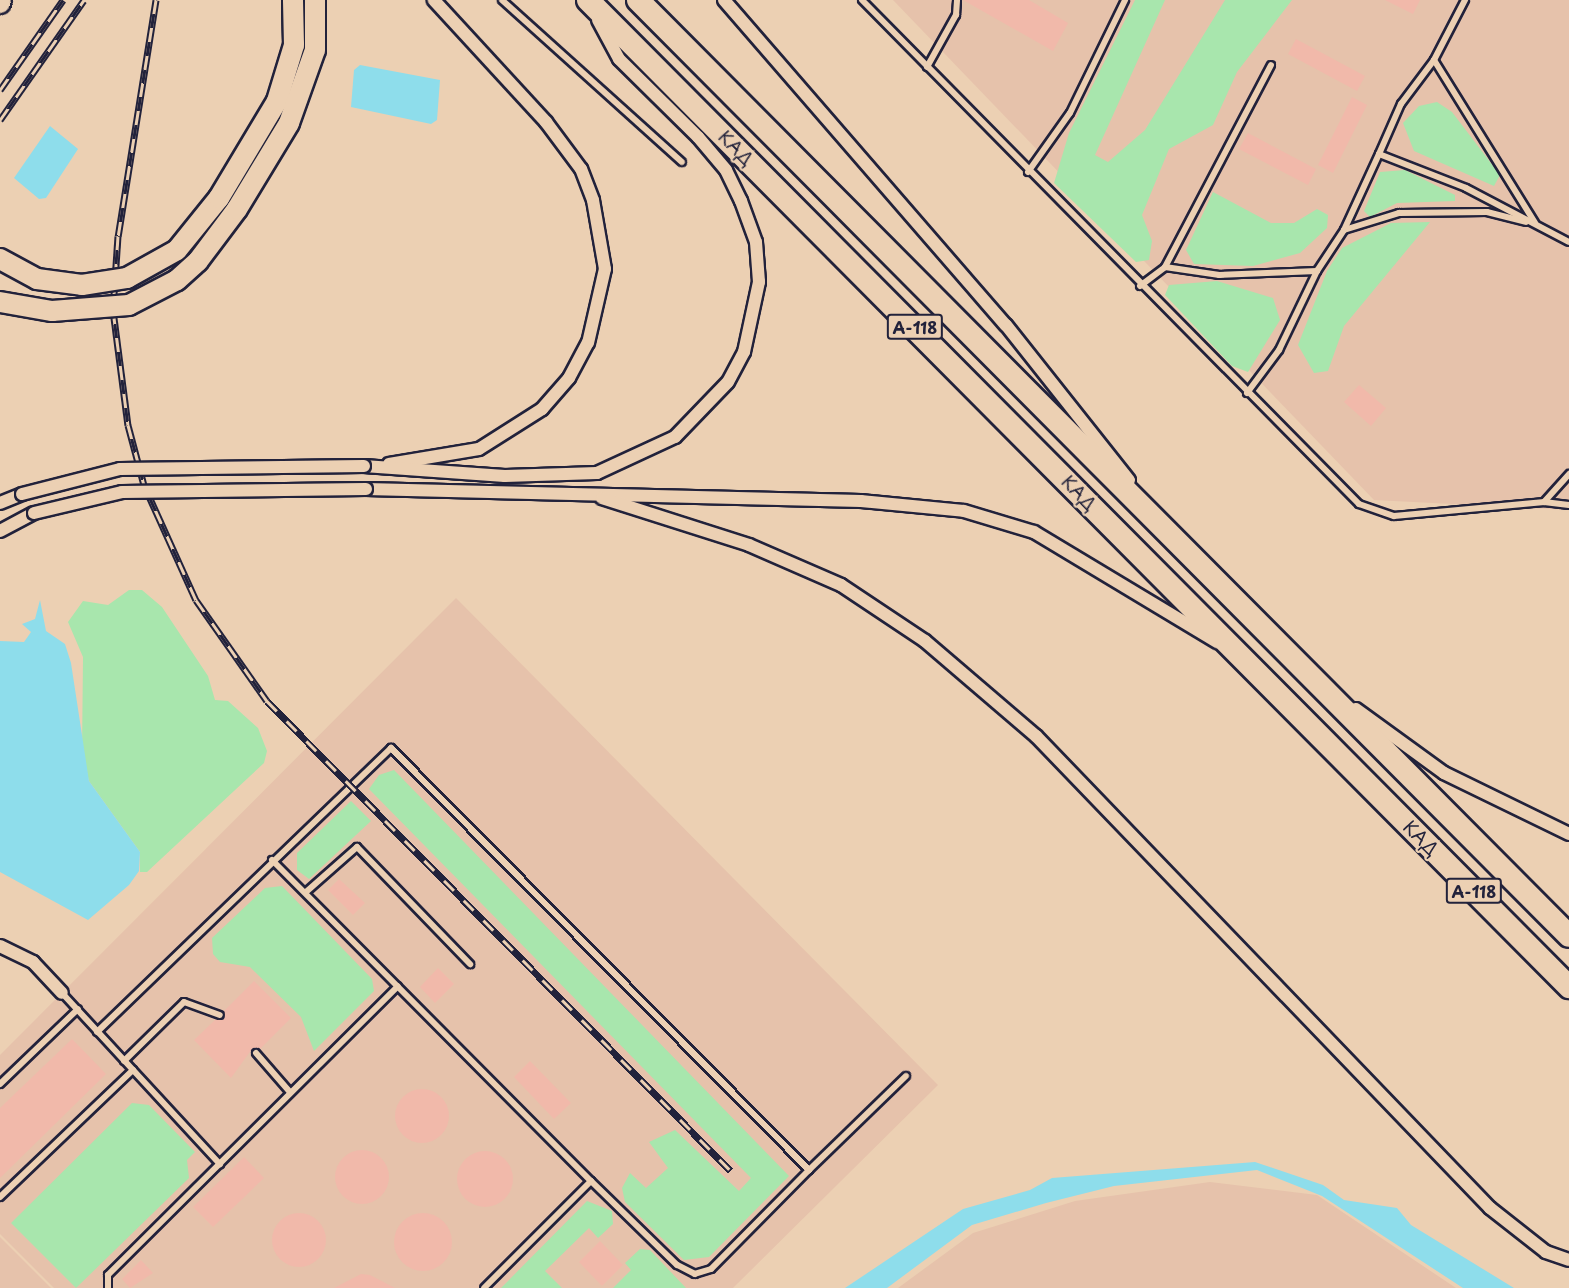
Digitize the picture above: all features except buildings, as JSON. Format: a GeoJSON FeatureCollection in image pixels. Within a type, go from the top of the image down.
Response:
{"type":"FeatureCollection","features":[{"type":"Feature","properties":{"kind":"highway","name":"КАД"},"geometry":{"type":"LineString","coordinates":[[588,0],[1242,655],[1569,987]]}},
{"type":"Feature","properties":{"kind":"highway","name":"КАД"},"geometry":{"type":"LineString","coordinates":[[638,0],[1195,563],[1569,936]]}},
{"type":"Feature","properties":{"kind":"main road"},"geometry":{"type":"LineString","coordinates":[[0,259],[37,279],[82,285],[127,278],[177,250],[219,198],[277,101],[294,45],[293,0]]}},
{"type":"Feature","properties":{"kind":"main road"},"geometry":{"type":"LineString","coordinates":[[0,302],[52,311],[129,305],[177,280],[198,261],[237,210],[289,123],[315,50],[315,0]]}},
{"type":"Feature","properties":{"kind":"street"},"geometry":{"type":"LineString","coordinates":[[364,466],[479,449],[509,434],[569,378],[601,307],[605,269],[594,200],[581,169],[546,122],[434,0]]}},
{"type":"Feature","properties":{"kind":"street"},"geometry":{"type":"LineString","coordinates":[[0,503],[22,494],[120,469],[364,466],[505,476],[597,473],[675,437],[728,382],[754,315],[756,242],[726,170],[619,59],[588,0]]}},
{"type":"Feature","properties":{"kind":"street"},"geometry":{"type":"LineString","coordinates":[[724,0],[1006,326],[1195,563]]}},
{"type":"Feature","properties":{"kind":"street"},"geometry":{"type":"LineString","coordinates":[[0,531],[34,513],[122,492],[366,489],[603,498],[861,501],[964,511],[1035,532],[1242,655]]}},
{"type":"Feature","properties":{"kind":"street"},"geometry":{"type":"LineString","coordinates":[[603,498],[749,545],[841,585],[982,687],[1514,1229],[1569,1260]]}},
{"type":"Feature","properties":{"kind":"street"},"geometry":{"type":"LineString","coordinates":[[1298,665],[1444,773],[1569,834]]}},
{"type":"Feature","properties":{"kind":"street"},"geometry":{"type":"LineString","coordinates":[[0,946],[33,962],[63,993]]}},
{"type":"Feature","properties":{"kind":"lane"},"geometry":{"type":"LineString","coordinates":[[502,0],[682,162]]}},
{"type":"Feature","properties":{"kind":"lane"},"geometry":{"type":"LineString","coordinates":[[862,0],[1140,286],[1359,504],[1394,516],[1544,502],[1569,505]]}},
{"type":"Feature","properties":{"kind":"lane"},"geometry":{"type":"LineString","coordinates":[[927,67],[957,15],[957,0]]}},
{"type":"Feature","properties":{"kind":"lane"},"geometry":{"type":"LineString","coordinates":[[1028,172],[1070,113],[1125,0]]}},
{"type":"Feature","properties":{"kind":"lane"},"geometry":{"type":"LineString","coordinates":[[1247,393],[1279,350],[1317,271],[1344,230],[1401,104],[1434,60],[1466,0]]}},
{"type":"Feature","properties":{"kind":"lane"},"geometry":{"type":"LineString","coordinates":[[1434,60],[1536,224]]}},
{"type":"Feature","properties":{"kind":"lane"},"geometry":{"type":"LineString","coordinates":[[1140,286],[1165,267],[1271,65]]}},
{"type":"Feature","properties":{"kind":"lane"},"geometry":{"type":"LineString","coordinates":[[1379,154],[1466,188],[1569,242]]}},
{"type":"Feature","properties":{"kind":"lane"},"geometry":{"type":"LineString","coordinates":[[1344,230],[1399,213],[1488,212],[1536,224]]}},
{"type":"Feature","properties":{"kind":"lane"},"geometry":{"type":"LineString","coordinates":[[1165,267],[1219,275],[1317,271]]}},
{"type":"Feature","properties":{"kind":"lane"},"geometry":{"type":"LineString","coordinates":[[1544,502],[1569,474]]}},
{"type":"Feature","properties":{"kind":"lane"},"geometry":{"type":"LineString","coordinates":[[97,1032],[272,860],[391,748],[809,1170]]}},
{"type":"Feature","properties":{"kind":"lane"},"geometry":{"type":"LineString","coordinates":[[306,892],[357,847],[470,964]]}},
{"type":"Feature","properties":{"kind":"lane"},"geometry":{"type":"LineString","coordinates":[[272,860],[591,1181],[677,1265],[695,1274],[711,1269],[906,1076]]}},
{"type":"Feature","properties":{"kind":"lane"},"geometry":{"type":"LineString","coordinates":[[108,1288],[108,1275],[290,1091],[398,986]]}},
{"type":"Feature","properties":{"kind":"lane"},"geometry":{"type":"LineString","coordinates":[[63,993],[220,1164]]}},
{"type":"Feature","properties":{"kind":"lane"},"geometry":{"type":"LineString","coordinates":[[124,1061],[184,1002],[220,1015]]}},
{"type":"Feature","properties":{"kind":"lane"},"geometry":{"type":"LineString","coordinates":[[0,1084],[78,1009]]}},
{"type":"Feature","properties":{"kind":"lane"},"geometry":{"type":"LineString","coordinates":[[256,1053],[290,1091]]}},
{"type":"Feature","properties":{"kind":"lane"},"geometry":{"type":"LineString","coordinates":[[0,1197],[133,1070]]}},
{"type":"Feature","properties":{"kind":"lane"},"geometry":{"type":"LineString","coordinates":[[484,1288],[591,1181]]}},
{"type":"Feature","properties":{"kind":"shaded area"},"geometry":{"type":"Polygon","coordinates":[[[893,0],[1569,0],[1569,510],[1374,500],[893,0]]]}},
{"type":"Feature","properties":{"kind":"shaded area"},"geometry":{"type":"Polygon","coordinates":[[[456,598],[938,1085],[733,1288],[54,1288],[0,1234],[0,1055],[456,598]]]}},
{"type":"Feature","properties":{"kind":"shaded area"},"geometry":{"type":"Polygon","coordinates":[[[1210,1182],[1317,1195],[1456,1288],[898,1288],[973,1233],[1075,1201],[1210,1182]]]}},
{"type":"Feature","properties":{"kind":"shaded area"},"geometry":{"type":"Polygon","coordinates":[[[0,1237],[51,1288],[0,1288],[0,1237]]]}},
{"type":"Feature","properties":{"kind":"green space"},"geometry":{"type":"Polygon","coordinates":[[[1135,0],[1165,0],[1095,155],[1108,162],[1145,130],[1225,0],[1292,0],[1237,72],[1213,125],[1169,149],[1142,215],[1152,241],[1149,260],[1136,262],[1054,183],[1069,133],[1135,0]]]}},
{"type":"Feature","properties":{"kind":"green space"},"geometry":{"type":"Polygon","coordinates":[[[1437,102],[1452,112],[1500,175],[1494,186],[1414,151],[1403,123],[1419,106],[1437,102]]]}},
{"type":"Feature","properties":{"kind":"green space"},"geometry":{"type":"Polygon","coordinates":[[[1405,170],[1455,195],[1455,201],[1397,203],[1370,217],[1364,211],[1380,172],[1405,170]]]}},
{"type":"Feature","properties":{"kind":"green space"},"geometry":{"type":"Polygon","coordinates":[[[1213,192],[1271,223],[1294,223],[1317,209],[1328,215],[1327,228],[1300,253],[1253,266],[1194,264],[1186,250],[1213,192]]]}},
{"type":"Feature","properties":{"kind":"green space"},"geometry":{"type":"Polygon","coordinates":[[[1430,222],[1344,326],[1328,371],[1314,373],[1298,345],[1327,271],[1342,248],[1391,223],[1430,222]]]}},
{"type":"Feature","properties":{"kind":"green space"},"geometry":{"type":"Polygon","coordinates":[[[1217,281],[1273,298],[1280,320],[1248,372],[1232,366],[1165,295],[1169,285],[1217,281]]]}},
{"type":"Feature","properties":{"kind":"green space"},"geometry":{"type":"Polygon","coordinates":[[[129,590],[142,590],[162,607],[208,676],[215,700],[228,701],[258,728],[267,751],[264,763],[147,872],[140,872],[140,852],[89,781],[82,752],[83,657],[68,622],[83,601],[108,605],[129,590]]]}},
{"type":"Feature","properties":{"kind":"green space"},"geometry":{"type":"Polygon","coordinates":[[[394,770],[789,1176],[709,1257],[684,1260],[625,1202],[622,1188],[630,1173],[646,1188],[668,1168],[649,1142],[675,1130],[739,1191],[751,1178],[369,789],[379,775],[394,770]]]}},
{"type":"Feature","properties":{"kind":"green space"},"geometry":{"type":"Polygon","coordinates":[[[351,801],[371,821],[309,879],[297,870],[297,853],[351,801]]]}},
{"type":"Feature","properties":{"kind":"green space"},"geometry":{"type":"Polygon","coordinates":[[[282,886],[372,979],[374,991],[314,1051],[301,1017],[250,967],[220,962],[213,954],[212,938],[265,888],[282,886]]]}},
{"type":"Feature","properties":{"kind":"green space"},"geometry":{"type":"Polygon","coordinates":[[[132,1103],[149,1105],[195,1152],[187,1160],[189,1178],[76,1288],[11,1223],[132,1103]]]}},
{"type":"Feature","properties":{"kind":"green space"},"geometry":{"type":"Polygon","coordinates":[[[587,1201],[612,1211],[613,1224],[598,1238],[589,1228],[545,1271],[562,1288],[501,1288],[587,1201]]]}},
{"type":"Feature","properties":{"kind":"green space"},"geometry":{"type":"Polygon","coordinates":[[[640,1249],[650,1250],[686,1288],[613,1288],[631,1270],[625,1263],[640,1249]]]}},
{"type":"Feature","properties":{"kind":"water"},"geometry":{"type":"Polygon","coordinates":[[[360,65],[440,80],[437,120],[431,124],[351,107],[354,70],[360,65]]]}},
{"type":"Feature","properties":{"kind":"water"},"geometry":{"type":"Polygon","coordinates":[[[50,126],[78,149],[46,198],[39,199],[14,178],[50,126]]]}},
{"type":"Feature","properties":{"kind":"water"},"geometry":{"type":"Polygon","coordinates":[[[40,600],[46,631],[65,644],[71,663],[89,781],[140,852],[139,871],[129,885],[88,920],[0,872],[0,641],[24,642],[31,632],[22,624],[35,619],[40,600]]]}},
{"type":"Feature","properties":{"kind":"water"},"geometry":{"type":"Polygon","coordinates":[[[1255,1162],[1323,1185],[1344,1200],[1397,1208],[1411,1225],[1514,1288],[1463,1288],[1322,1196],[1257,1170],[1114,1186],[1046,1203],[972,1225],[887,1288],[845,1288],[963,1209],[1030,1190],[1052,1178],[1255,1162]]]}},
{"type":"Feature","properties":{"kind":"railway"},"geometry":{"type":"LineString","coordinates":[[0,90],[63,0]]}},
{"type":"Feature","properties":{"kind":"railway"},"geometry":{"type":"LineString","coordinates":[[0,120],[84,0]]}},
{"type":"Feature","properties":{"kind":"railway"},"geometry":{"type":"LineString","coordinates":[[156,0],[118,236],[113,310],[128,425],[144,485],[196,600],[267,701],[731,1171]]}}]}
